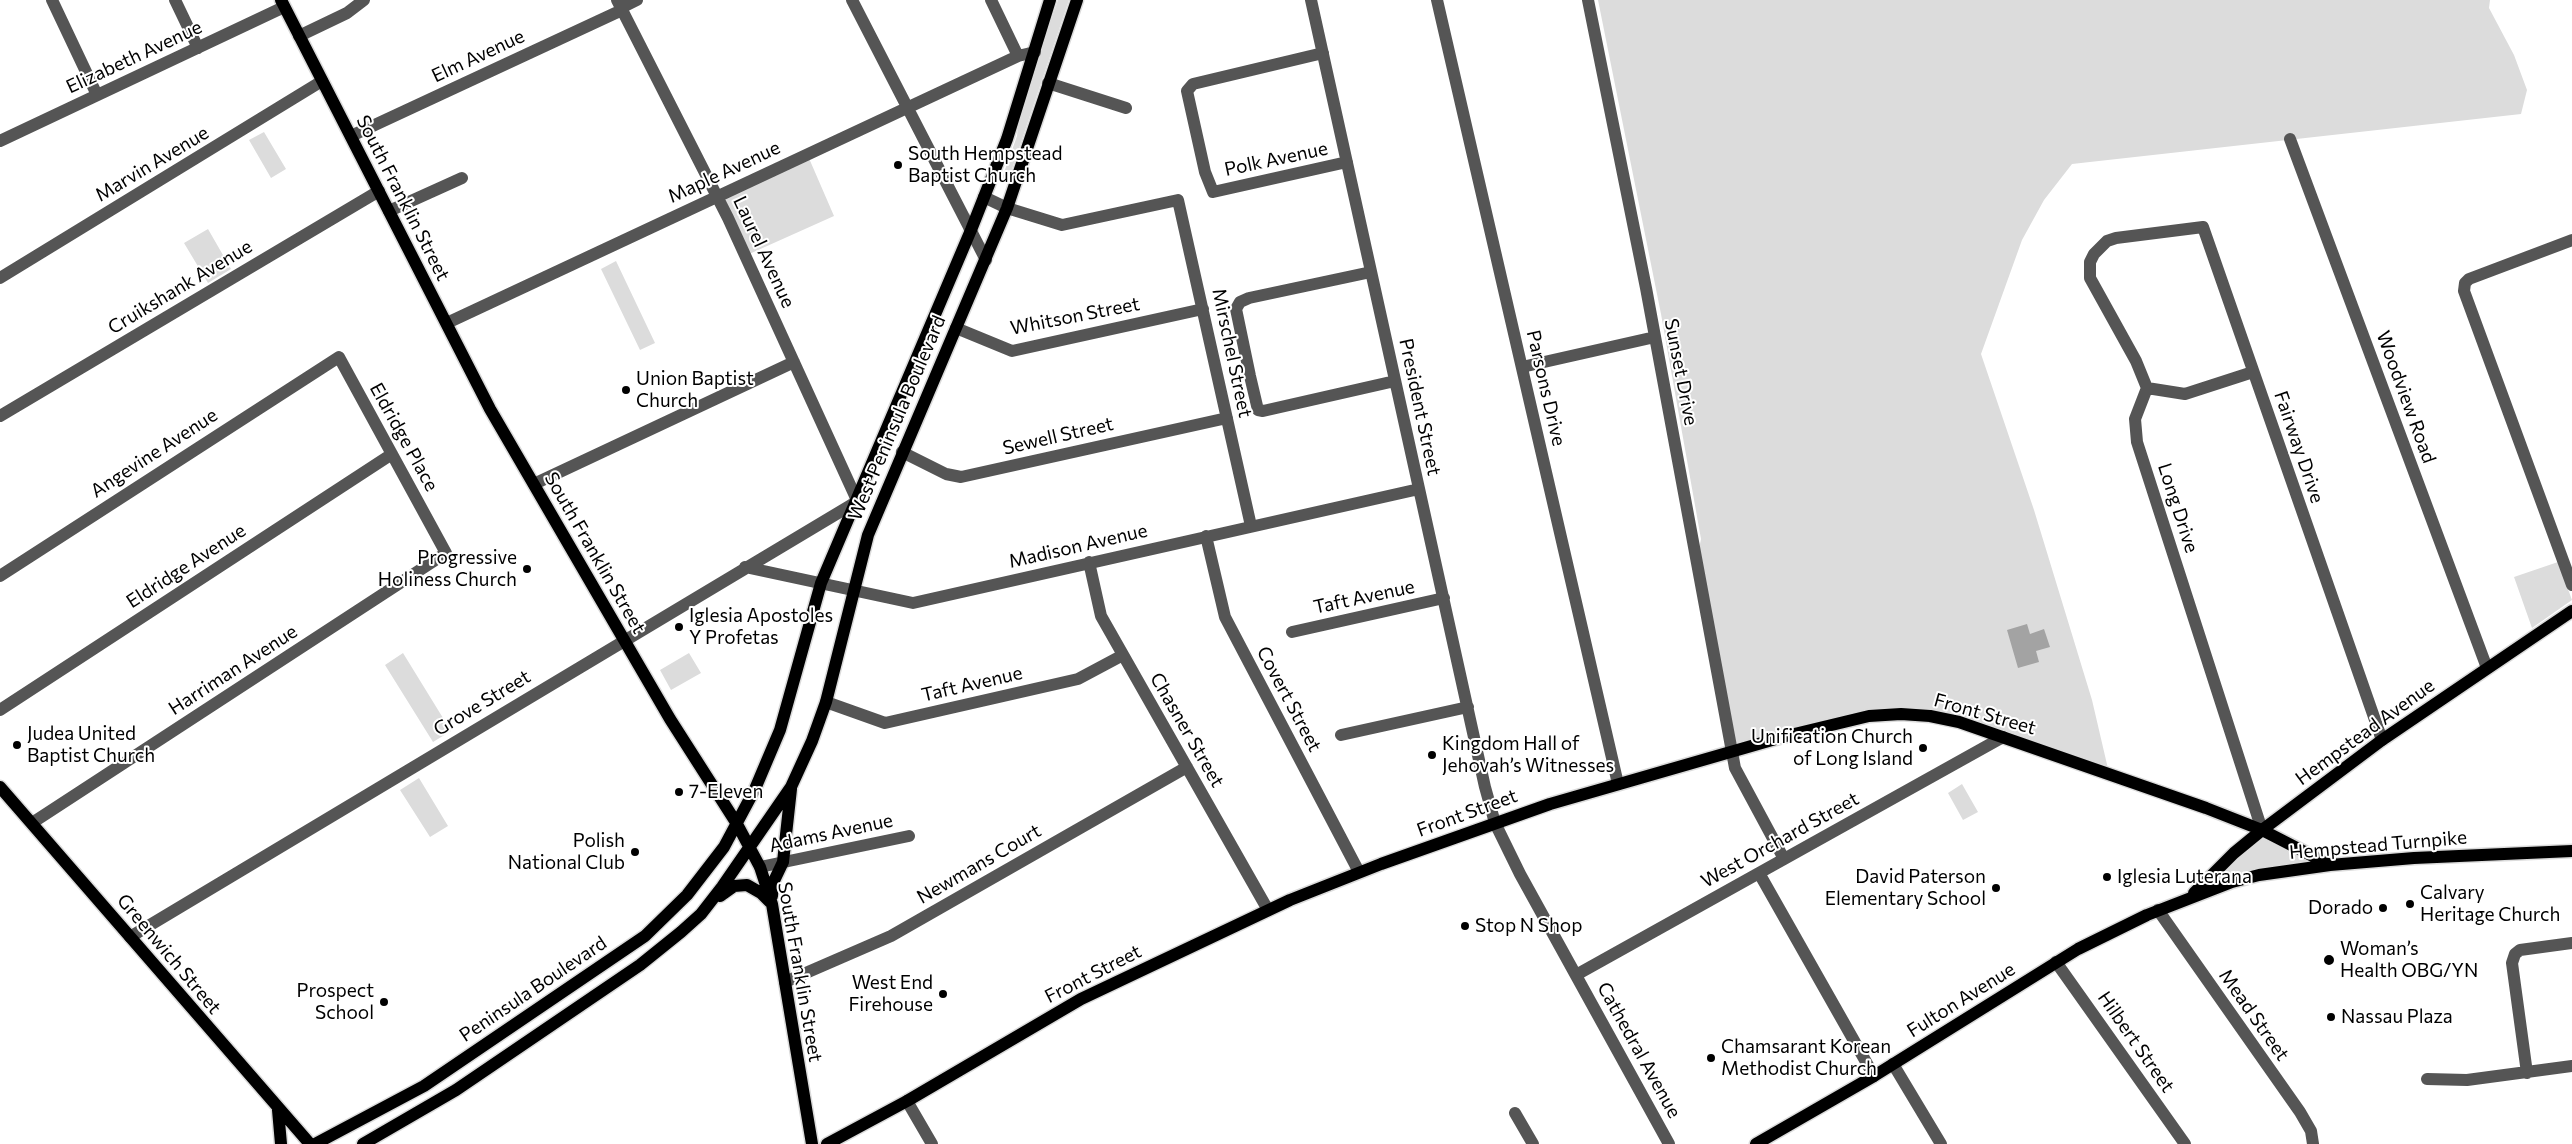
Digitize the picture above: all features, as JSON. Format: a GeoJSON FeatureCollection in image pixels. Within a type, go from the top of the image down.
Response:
{"type":"FeatureCollection","features":[{"type":"Feature","properties":{"kind":"main road","name":"West Peninsula Boulevard"},"geometry":{"type":"LineString","coordinates":[[737,824],[780,730],[821,583],[971,230],[1007,139],[1050,0]]}},
{"type":"Feature","properties":{"kind":"main road","name":"West Peninsula Boulevard"},"geometry":{"type":"LineString","coordinates":[[750,848],[791,787],[826,702],[868,535],[1007,208],[1077,0]]}},
{"type":"Feature","properties":{"kind":"main road","name":"South Franklin Street"},"geometry":{"type":"LineString","coordinates":[[283,3],[490,408],[670,719],[737,824],[760,867],[772,904],[812,1144]]}},
{"type":"Feature","properties":{"kind":"main road","name":"Hempstead Avenue"},"geometry":{"type":"LineString","coordinates":[[2190,897],[2234,853],[2262,830],[2382,740],[2572,611]]}},
{"type":"Feature","properties":{"kind":"main road","name":"Front Street"},"geometry":{"type":"LineString","coordinates":[[827,1144],[1081,999],[1268,910],[1359,872],[1495,822],[1618,784],[1733,751],[1869,716],[1901,714],[1930,716],[1959,722],[2197,805],[2262,830],[2330,865]]}},
{"type":"Feature","properties":{"kind":"main road","name":"Greenwich Street"},"geometry":{"type":"LineString","coordinates":[[0,787],[278,1110],[310,1144]]}},
{"type":"Feature","properties":{"kind":"main road"},"geometry":{"type":"LineString","coordinates":[[772,904],[773,883],[783,862],[791,787]]}},
{"type":"Feature","properties":{"kind":"main road","name":"Peninsula Boulevard"},"geometry":{"type":"LineString","coordinates":[[315,1144],[424,1086],[645,936],[671,913],[698,882],[737,824]]}},
{"type":"Feature","properties":{"kind":"main road","name":"Peninsula Boulevard"},"geometry":{"type":"LineString","coordinates":[[363,1144],[456,1090],[640,965],[701,914],[750,848]]}},
{"type":"Feature","properties":{"kind":"main road","name":"Hempstead Turnpike"},"geometry":{"type":"LineString","coordinates":[[2190,897],[2232,882],[2259,875],[2330,865],[2414,858],[2572,851]]}},
{"type":"Feature","properties":{"kind":"main road"},"geometry":{"type":"LineString","coordinates":[[701,914],[726,890],[742,885],[753,887],[772,904]]}},
{"type":"Feature","properties":{"kind":"main road","name":"Fulton Avenue"},"geometry":{"type":"LineString","coordinates":[[1756,1144],[1874,1076],[2056,962],[2102,936],[2190,897]]}},
{"type":"Feature","properties":{"kind":"main road"},"geometry":{"type":"LineString","coordinates":[[278,1110],[281,1144]]}},
{"type":"Feature","properties":{"kind":"street"},"geometry":{"type":"LineString","coordinates":[[52,0],[97,95]]}},
{"type":"Feature","properties":{"kind":"street"},"geometry":{"type":"LineString","coordinates":[[175,0],[198,48]]}},
{"type":"Feature","properties":{"kind":"street"},"geometry":{"type":"LineString","coordinates":[[299,36],[347,13],[364,0]]}},
{"type":"Feature","properties":{"kind":"street","name":"Elm Avenue"},"geometry":{"type":"LineString","coordinates":[[351,136],[620,6],[637,0]]}},
{"type":"Feature","properties":{"kind":"street"},"geometry":{"type":"LineString","coordinates":[[852,0],[986,260]]}},
{"type":"Feature","properties":{"kind":"street"},"geometry":{"type":"LineString","coordinates":[[991,0],[1018,56]]}},
{"type":"Feature","properties":{"kind":"street","name":"President Street"},"geometry":{"type":"LineString","coordinates":[[1311,0],[1485,787],[1495,822]]}},
{"type":"Feature","properties":{"kind":"street","name":"Parsons Drive"},"geometry":{"type":"LineString","coordinates":[[1437,0],[1618,784]]}},
{"type":"Feature","properties":{"kind":"street","name":"Sunset Drive"},"geometry":{"type":"LineString","coordinates":[[1588,0],[1655,338],[1735,768],[1784,859]]}},
{"type":"Feature","properties":{"kind":"street","name":"Elizabeth Avenue"},"geometry":{"type":"LineString","coordinates":[[0,141],[198,48],[283,3]]}},
{"type":"Feature","properties":{"kind":"street","name":"Laurel Avenue"},"geometry":{"type":"LineString","coordinates":[[620,6],[717,196],[794,362],[855,501]]}},
{"type":"Feature","properties":{"kind":"street","name":"Maple Avenue"},"geometry":{"type":"LineString","coordinates":[[447,323],[1018,56],[1035,52]]}},
{"type":"Feature","properties":{"kind":"street","name":"Polk Avenue"},"geometry":{"type":"LineString","coordinates":[[1323,53],[1200,80],[1192,84],[1188,91],[1205,172],[1213,192],[1347,162]]}},
{"type":"Feature","properties":{"kind":"street","name":"Marvin Avenue"},"geometry":{"type":"LineString","coordinates":[[0,278],[322,81]]}},
{"type":"Feature","properties":{"kind":"street"},"geometry":{"type":"LineString","coordinates":[[1048,83],[1126,108]]}},
{"type":"Feature","properties":{"kind":"street","name":"Woodview Road"},"geometry":{"type":"LineString","coordinates":[[2290,139],[2487,668]]}},
{"type":"Feature","properties":{"kind":"street"},"geometry":{"type":"LineString","coordinates":[[389,211],[462,178]]}},
{"type":"Feature","properties":{"kind":"street","name":"Cruikshank Avenue"},"geometry":{"type":"LineString","coordinates":[[0,416],[379,191]]}},
{"type":"Feature","properties":{"kind":"street"},"geometry":{"type":"LineString","coordinates":[[984,198],[1007,208]]}},
{"type":"Feature","properties":{"kind":"street","name":"Mirschel Street"},"geometry":{"type":"LineString","coordinates":[[1007,208],[1062,225],[1178,200],[1251,526]]}},
{"type":"Feature","properties":{"kind":"street","name":"Fairway Drive"},"geometry":{"type":"LineString","coordinates":[[2147,388],[2136,361],[2094,288],[2089,269],[2094,254],[2107,241],[2203,227],[2382,740]]}},
{"type":"Feature","properties":{"kind":"street"},"geometry":{"type":"LineString","coordinates":[[2572,240],[2469,279],[2465,283],[2464,291],[2572,585]]}},
{"type":"Feature","properties":{"kind":"street"},"geometry":{"type":"LineString","coordinates":[[1371,272],[1249,298],[1240,302],[1236,309],[1238,320],[1258,410],[1270,410],[1395,381]]}},
{"type":"Feature","properties":{"kind":"street","name":"Whitson Street"},"geometry":{"type":"LineString","coordinates":[[956,328],[1012,351],[1203,309]]}},
{"type":"Feature","properties":{"kind":"street"},"geometry":{"type":"LineString","coordinates":[[1522,367],[1655,338]]}},
{"type":"Feature","properties":{"kind":"street","name":"Eldridge Place"},"geometry":{"type":"LineString","coordinates":[[330,363],[339,357],[442,545]]}},
{"type":"Feature","properties":{"kind":"street"},"geometry":{"type":"LineString","coordinates":[[534,484],[794,362]]}},
{"type":"Feature","properties":{"kind":"street","name":"Angevine Avenue"},"geometry":{"type":"LineString","coordinates":[[0,576],[330,363]]}},
{"type":"Feature","properties":{"kind":"street"},"geometry":{"type":"LineString","coordinates":[[2147,388],[2185,394],[2253,372]]}},
{"type":"Feature","properties":{"kind":"street","name":"Long Drive"},"geometry":{"type":"LineString","coordinates":[[2147,388],[2135,419],[2137,442],[2262,830]]}},
{"type":"Feature","properties":{"kind":"street","name":"Sewell Street"},"geometry":{"type":"LineString","coordinates":[[902,452],[946,474],[961,477],[1227,418]]}},
{"type":"Feature","properties":{"kind":"street","name":"Eldridge Avenue"},"geometry":{"type":"LineString","coordinates":[[0,710],[392,454]]}},
{"type":"Feature","properties":{"kind":"street","name":"Madison Avenue"},"geometry":{"type":"LineString","coordinates":[[745,567],[913,603],[1089,562],[1419,490]]}},
{"type":"Feature","properties":{"kind":"street","name":"Grove Street"},"geometry":{"type":"LineString","coordinates":[[130,936],[855,501]]}},
{"type":"Feature","properties":{"kind":"street","name":"Covert Street"},"geometry":{"type":"LineString","coordinates":[[1206,536],[1225,617],[1359,872]]}},
{"type":"Feature","properties":{"kind":"street","name":"Harriman Avenue"},"geometry":{"type":"LineString","coordinates":[[32,823],[446,553],[442,545]]}},
{"type":"Feature","properties":{"kind":"street","name":"Chasner Street"},"geometry":{"type":"LineString","coordinates":[[1089,562],[1101,616],[1268,910]]}},
{"type":"Feature","properties":{"kind":"street","name":"Taft Avenue"},"geometry":{"type":"LineString","coordinates":[[1292,632],[1444,598]]}},
{"type":"Feature","properties":{"kind":"street","name":"Taft Avenue"},"geometry":{"type":"LineString","coordinates":[[826,702],[885,723],[1078,679],[1123,655]]}},
{"type":"Feature","properties":{"kind":"street"},"geometry":{"type":"LineString","coordinates":[[1341,735],[1468,707]]}},
{"type":"Feature","properties":{"kind":"street","name":"West Orchard Street"},"geometry":{"type":"LineString","coordinates":[[1576,975],[2003,737]]}},
{"type":"Feature","properties":{"kind":"street","name":"Newmans Court"},"geometry":{"type":"LineString","coordinates":[[785,982],[853,954],[890,936],[1187,767]]}},
{"type":"Feature","properties":{"kind":"street","name":"Cathedral Avenue"},"geometry":{"type":"LineString","coordinates":[[1495,822],[1520,874],[1669,1144]]}},
{"type":"Feature","properties":{"kind":"street","name":"Adams Avenue"},"geometry":{"type":"LineString","coordinates":[[760,867],[909,836]]}},
{"type":"Feature","properties":{"kind":"street"},"geometry":{"type":"LineString","coordinates":[[1758,873],[1874,1076]]}},
{"type":"Feature","properties":{"kind":"street","name":"Mead Street"},"geometry":{"type":"LineString","coordinates":[[2158,910],[2300,1112],[2311,1131],[2313,1144]]}},
{"type":"Feature","properties":{"kind":"street"},"geometry":{"type":"LineString","coordinates":[[2527,1073],[2514,986],[2514,958],[2520,950],[2572,943]]}},
{"type":"Feature","properties":{"kind":"street","name":"Hilbert Street"},"geometry":{"type":"LineString","coordinates":[[2056,962],[2185,1144]]}},
{"type":"Feature","properties":{"kind":"street"},"geometry":{"type":"LineString","coordinates":[[1893,1064],[1941,1144]]}},
{"type":"Feature","properties":{"kind":"street"},"geometry":{"type":"LineString","coordinates":[[2427,1079],[2467,1080],[2572,1066]]}},
{"type":"Feature","properties":{"kind":"street"},"geometry":{"type":"LineString","coordinates":[[907,1100],[932,1144]]}},
{"type":"Feature","properties":{"kind":"street"},"geometry":{"type":"LineString","coordinates":[[1515,1113],[1533,1144]]}},
{"type":"Feature","properties":{"kind":"shaded area"},"geometry":{"type":"Polygon","coordinates":[[[1058,0],[1069,0],[1007,184],[1001,181],[1017,136],[1019,115],[1058,0]]]}},
{"type":"Feature","properties":{"kind":"shaded area"},"geometry":{"type":"Polygon","coordinates":[[[1598,0],[2490,0],[2489,8],[2514,55],[2527,90],[2521,114],[2072,164],[2044,200],[2022,240],[1981,354],[2034,510],[2092,700],[2109,773],[1904,712],[1735,747],[1699,549],[1701,539],[1661,314],[1598,0]]]}},
{"type":"Feature","properties":{"kind":"shaded area"},"geometry":{"type":"Polygon","coordinates":[[[264,132],[286,169],[271,178],[249,140],[264,132]]]}},
{"type":"Feature","properties":{"kind":"shaded area"},"geometry":{"type":"Polygon","coordinates":[[[808,156],[834,216],[747,255],[720,197],[808,156]]]}},
{"type":"Feature","properties":{"kind":"shaded area"},"geometry":{"type":"Polygon","coordinates":[[[208,229],[231,269],[208,283],[184,243],[208,229]]]}},
{"type":"Feature","properties":{"kind":"shaded area"},"geometry":{"type":"Polygon","coordinates":[[[616,261],[655,343],[640,350],[601,269],[616,261]]]}},
{"type":"Feature","properties":{"kind":"shaded area"},"geometry":{"type":"Polygon","coordinates":[[[2558,562],[2572,600],[2532,628],[2514,577],[2558,562]]]}},
{"type":"Feature","properties":{"kind":"shaded area"},"geometry":{"type":"Polygon","coordinates":[[[2027,624],[2030,634],[2044,629],[2050,647],[2036,651],[2039,662],[2018,668],[2007,630],[2027,624]]]}},
{"type":"Feature","properties":{"kind":"shaded area"},"geometry":{"type":"Polygon","coordinates":[[[403,653],[451,731],[433,742],[385,665],[403,653]]]}},
{"type":"Feature","properties":{"kind":"shaded area"},"geometry":{"type":"Polygon","coordinates":[[[689,653],[701,673],[671,690],[660,670],[689,653]]]}},
{"type":"Feature","properties":{"kind":"shaded area"},"geometry":{"type":"Polygon","coordinates":[[[419,778],[448,826],[430,837],[400,790],[419,778]]]}},
{"type":"Feature","properties":{"kind":"shaded area"},"geometry":{"type":"Polygon","coordinates":[[[1962,784],[1978,812],[1963,820],[1948,793],[1962,784]]]}},
{"type":"Feature","properties":{"kind":"shaded area"},"geometry":{"type":"Polygon","coordinates":[[[2260,837],[2308,861],[2214,882],[2232,863],[2260,837]]]}},
{"type":"Feature","properties":{"kind":"place","name":"South Hempstead Baptist Church"},"geometry":{"type":"Point","coordinates":[898,165]}},
{"type":"Feature","properties":{"kind":"place","name":"Union Baptist Church"},"geometry":{"type":"Point","coordinates":[626,390]}},
{"type":"Feature","properties":{"kind":"place","name":"Progressive Holiness Church"},"geometry":{"type":"Point","coordinates":[527,569]}},
{"type":"Feature","properties":{"kind":"place","name":"Iglesia Apostoles Y Profetas"},"geometry":{"type":"Point","coordinates":[679,627]}},
{"type":"Feature","properties":{"kind":"place","name":"Judea United Baptist Church"},"geometry":{"type":"Point","coordinates":[17,745]}},
{"type":"Feature","properties":{"kind":"place","name":"Unification Church of Long Island"},"geometry":{"type":"Point","coordinates":[1923,748]}},
{"type":"Feature","properties":{"kind":"place","name":"Kingdom Hall of Jehovah’s Witnesses"},"geometry":{"type":"Point","coordinates":[1432,755]}},
{"type":"Feature","properties":{"kind":"place","name":"7-Eleven"},"geometry":{"type":"Point","coordinates":[679,792]}},
{"type":"Feature","properties":{"kind":"place","name":"Polish National Club"},"geometry":{"type":"Point","coordinates":[635,852]}},
{"type":"Feature","properties":{"kind":"place","name":"Iglesia Luterana"},"geometry":{"type":"Point","coordinates":[2107,877]}},
{"type":"Feature","properties":{"kind":"place","name":"David Paterson Elementary School"},"geometry":{"type":"Point","coordinates":[1996,888]}},
{"type":"Feature","properties":{"kind":"place","name":"Calvary Heritage Church"},"geometry":{"type":"Point","coordinates":[2410,904]}},
{"type":"Feature","properties":{"kind":"place","name":"Dorado"},"geometry":{"type":"Point","coordinates":[2383,908]}},
{"type":"Feature","properties":{"kind":"place","name":"Stop N Shop"},"geometry":{"type":"Point","coordinates":[1465,926]}},
{"type":"Feature","properties":{"kind":"place","name":"Woman’s Health OBG/YN"},"geometry":{"type":"Point","coordinates":[2329,960]}},
{"type":"Feature","properties":{"kind":"place","name":"West End Firehouse"},"geometry":{"type":"Point","coordinates":[943,994]}},
{"type":"Feature","properties":{"kind":"place","name":"Prospect School"},"geometry":{"type":"Point","coordinates":[384,1002]}},
{"type":"Feature","properties":{"kind":"place","name":"Nassau Plaza"},"geometry":{"type":"Point","coordinates":[2331,1017]}},
{"type":"Feature","properties":{"kind":"place","name":"Chamsarant Korean Methodist Church"},"geometry":{"type":"Point","coordinates":[1711,1058]}}]}
